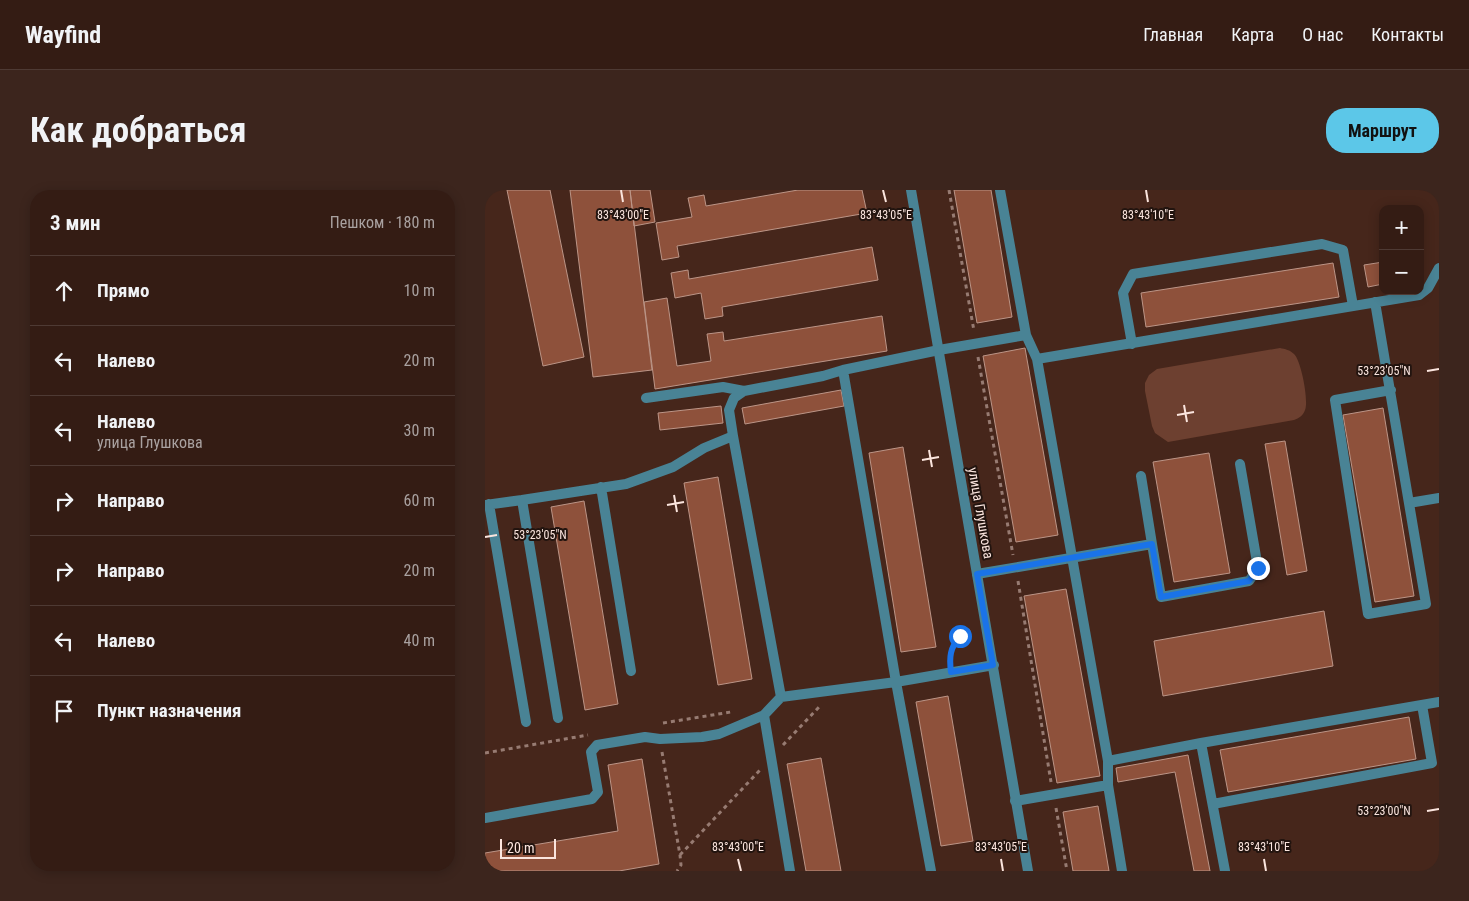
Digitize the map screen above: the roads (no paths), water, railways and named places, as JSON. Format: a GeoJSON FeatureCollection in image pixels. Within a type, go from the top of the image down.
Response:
{"type":"FeatureCollection","features":[{"type":"Feature","properties":{"kind":"street","name":"улица Глушкова"},"geometry":{"type":"LineString","coordinates":[[911,190],[1028,871]]}},
{"type":"Feature","properties":{"kind":"street"},"geometry":{"type":"LineString","coordinates":[[1000,190],[1026,336],[1037,359],[1071,558],[1109,761],[1108,785],[1122,871]]}},
{"type":"Feature","properties":{"kind":"street"},"geometry":{"type":"LineString","coordinates":[[1132,344],[1123,293],[1133,274],[1322,244],[1343,250],[1353,306]]}},
{"type":"Feature","properties":{"kind":"street"},"geometry":{"type":"LineString","coordinates":[[1037,359],[1419,295],[1428,288],[1439,268]]}},
{"type":"Feature","properties":{"kind":"street"},"geometry":{"type":"LineString","coordinates":[[1375,302],[1391,390],[1425,604],[1368,614],[1335,400],[1391,390]]}},
{"type":"Feature","properties":{"kind":"street"},"geometry":{"type":"LineString","coordinates":[[646,398],[723,387],[744,391],[823,376],[939,350],[1026,336]]}},
{"type":"Feature","properties":{"kind":"street"},"geometry":{"type":"LineString","coordinates":[[843,370],[896,682],[931,871]]}},
{"type":"Feature","properties":{"kind":"street"},"geometry":{"type":"LineString","coordinates":[[744,391],[734,398],[729,410],[781,696]]}},
{"type":"Feature","properties":{"kind":"street"},"geometry":{"type":"LineString","coordinates":[[526,722],[487,505],[626,484],[673,467],[704,448],[733,436]]}},
{"type":"Feature","properties":{"kind":"street"},"geometry":{"type":"LineString","coordinates":[[1141,476],[1161,597],[1249,581],[1258,568],[1240,464]]}},
{"type":"Feature","properties":{"kind":"street"},"geometry":{"type":"LineString","coordinates":[[601,487],[631,671]]}},
{"type":"Feature","properties":{"kind":"street"},"geometry":{"type":"LineString","coordinates":[[1409,503],[1439,498]]}},
{"type":"Feature","properties":{"kind":"street"},"geometry":{"type":"LineString","coordinates":[[522,500],[557,718]]}},
{"type":"Feature","properties":{"kind":"street"},"geometry":{"type":"LineString","coordinates":[[977,574],[1152,544]]}},
{"type":"Feature","properties":{"kind":"street"},"geometry":{"type":"LineString","coordinates":[[485,818],[592,799],[598,792],[591,752],[597,745],[645,736],[660,739],[702,737],[719,734],[764,715],[781,696],[896,682],[993,665]]}},
{"type":"Feature","properties":{"kind":"street"},"geometry":{"type":"LineString","coordinates":[[1109,761],[1201,743],[1439,702]]}},
{"type":"Feature","properties":{"kind":"street"},"geometry":{"type":"LineString","coordinates":[[1213,804],[1432,763],[1423,705]]}},
{"type":"Feature","properties":{"kind":"street"},"geometry":{"type":"LineString","coordinates":[[764,715],[790,871]]}},
{"type":"Feature","properties":{"kind":"street"},"geometry":{"type":"LineString","coordinates":[[1201,743],[1225,871]]}},
{"type":"Feature","properties":{"kind":"street"},"geometry":{"type":"LineString","coordinates":[[1015,801],[1108,785]]}}]}
